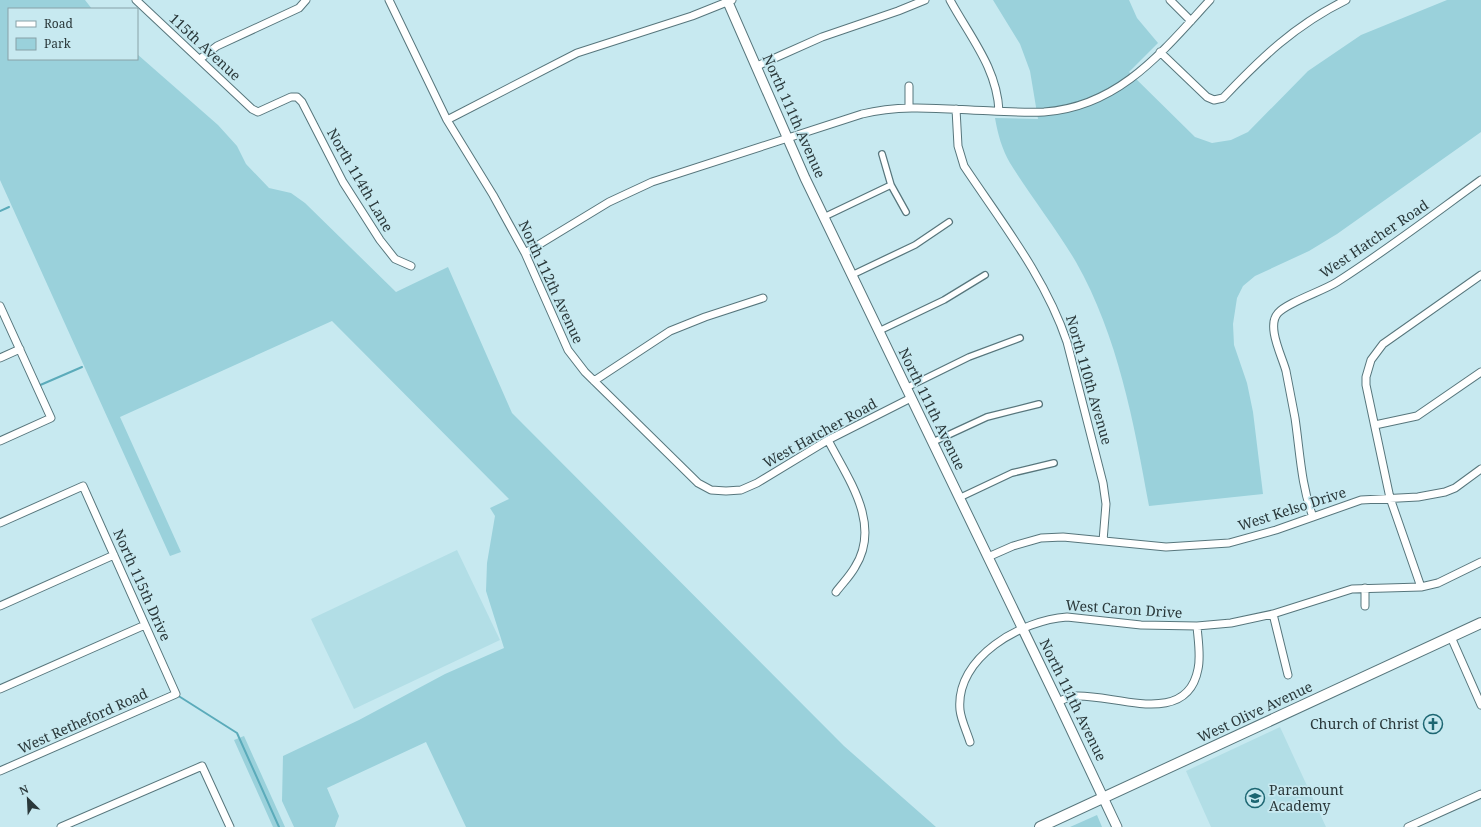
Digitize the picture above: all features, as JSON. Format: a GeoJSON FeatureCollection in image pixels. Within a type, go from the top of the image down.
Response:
{"type":"FeatureCollection","features":[{"type":"Feature","properties":{"kind":"main road","name":"West Olive Avenue"},"geometry":{"type":"LineString","coordinates":[[1040,827],[1481,623]]}},
{"type":"Feature","properties":{"kind":"street"},"geometry":{"type":"LineString","coordinates":[[200,59],[217,46],[299,8],[306,0]]}},
{"type":"Feature","properties":{"kind":"street","name":"North 112th Avenue"},"geometry":{"type":"LineString","coordinates":[[389,0],[447,120],[490,189],[526,253],[564,343],[575,360],[594,381],[698,483],[711,490],[726,492],[741,490]]}},
{"type":"Feature","properties":{"kind":"street"},"geometry":{"type":"LineString","coordinates":[[757,66],[822,37],[898,11],[925,0]]}},
{"type":"Feature","properties":{"kind":"street"},"geometry":{"type":"LineString","coordinates":[[950,0],[992,74],[998,91],[999,111]]}},
{"type":"Feature","properties":{"kind":"street"},"geometry":{"type":"LineString","coordinates":[[1170,0],[1191,21]]}},
{"type":"Feature","properties":{"kind":"street"},"geometry":{"type":"LineString","coordinates":[[526,253],[609,202],[633,190],[671,175],[866,113],[909,108],[1043,112],[1084,104],[1103,96],[1130,80],[1191,21],[1210,0]]}},
{"type":"Feature","properties":{"kind":"street"},"geometry":{"type":"LineString","coordinates":[[1160,52],[1207,97],[1218,100],[1223,98],[1269,51],[1288,36],[1308,21],[1346,0]]}},
{"type":"Feature","properties":{"kind":"street","name":"115th Avenue"},"geometry":{"type":"LineString","coordinates":[[140,1],[252,109],[258,112],[291,97],[297,97]]}},
{"type":"Feature","properties":{"kind":"street"},"geometry":{"type":"LineString","coordinates":[[447,120],[577,52],[692,16],[729,1]]}},
{"type":"Feature","properties":{"kind":"street","name":"North 111th Avenue"},"geometry":{"type":"LineString","coordinates":[[729,1],[787,138],[824,217],[1117,827]]}},
{"type":"Feature","properties":{"kind":"street"},"geometry":{"type":"LineString","coordinates":[[909,86],[909,108]]}},
{"type":"Feature","properties":{"kind":"street","name":"North 114th Lane"},"geometry":{"type":"LineString","coordinates":[[297,97],[302,102],[343,182],[380,240],[395,259],[411,266]]}},
{"type":"Feature","properties":{"kind":"street","name":"North 110th Avenue"},"geometry":{"type":"LineString","coordinates":[[956,109],[958,146],[964,166],[1043,286],[1060,322],[1067,342],[1103,483],[1106,504],[1103,541]]}},
{"type":"Feature","properties":{"kind":"street"},"geometry":{"type":"LineString","coordinates":[[882,154],[891,185],[906,212]]}},
{"type":"Feature","properties":{"kind":"street","name":"West Hatcher Road"},"geometry":{"type":"LineString","coordinates":[[1313,517],[1304,488],[1295,419],[1285,369],[1274,334],[1274,323],[1278,313],[1335,283],[1359,268],[1481,180]]}},
{"type":"Feature","properties":{"kind":"street"},"geometry":{"type":"LineString","coordinates":[[824,217],[891,185]]}},
{"type":"Feature","properties":{"kind":"street"},"geometry":{"type":"LineString","coordinates":[[852,274],[915,245],[949,222]]}},
{"type":"Feature","properties":{"kind":"street"},"geometry":{"type":"LineString","coordinates":[[879,332],[944,300],[985,275]]}},
{"type":"Feature","properties":{"kind":"street"},"geometry":{"type":"LineString","coordinates":[[1421,587],[1390,498],[1376,425],[1366,385],[1366,377],[1371,360],[1383,344],[1481,275]]}},
{"type":"Feature","properties":{"kind":"street"},"geometry":{"type":"LineString","coordinates":[[594,381],[670,331],[763,298]]}},
{"type":"Feature","properties":{"kind":"street"},"geometry":{"type":"LineString","coordinates":[[0,306],[51,418],[0,441]]}},
{"type":"Feature","properties":{"kind":"street"},"geometry":{"type":"LineString","coordinates":[[906,388],[970,357],[1020,338]]}},
{"type":"Feature","properties":{"kind":"street"},"geometry":{"type":"LineString","coordinates":[[0,358],[20,349]]}},
{"type":"Feature","properties":{"kind":"street"},"geometry":{"type":"LineString","coordinates":[[1376,425],[1417,416],[1481,372]]}},
{"type":"Feature","properties":{"kind":"street","name":"West Hatcher Road"},"geometry":{"type":"LineString","coordinates":[[741,490],[757,483],[828,440],[911,398]]}},
{"type":"Feature","properties":{"kind":"street"},"geometry":{"type":"LineString","coordinates":[[933,442],[987,417],[1039,404]]}},
{"type":"Feature","properties":{"kind":"street"},"geometry":{"type":"LineString","coordinates":[[828,440],[855,491],[865,516],[864,545],[855,567],[836,592]]}},
{"type":"Feature","properties":{"kind":"street"},"geometry":{"type":"LineString","coordinates":[[959,498],[1012,473],[1054,464]]}},
{"type":"Feature","properties":{"kind":"street","name":"West Kelso Drive"},"geometry":{"type":"LineString","coordinates":[[988,557],[1012,546],[1041,538],[1063,537],[1166,547],[1214,544],[1252,538],[1361,500],[1418,497],[1445,492],[1455,488],[1481,469]]}},
{"type":"Feature","properties":{"kind":"street","name":"North 115th Drive"},"geometry":{"type":"LineString","coordinates":[[0,523],[83,486],[176,694]]}},
{"type":"Feature","properties":{"kind":"street"},"geometry":{"type":"LineString","coordinates":[[0,606],[114,555]]}},
{"type":"Feature","properties":{"kind":"street","name":"West Caron Drive"},"geometry":{"type":"LineString","coordinates":[[970,742],[960,710],[962,691],[968,674],[976,660],[987,649],[1002,639],[1056,618],[1067,617],[1141,625],[1197,626],[1231,623],[1273,614],[1335,594],[1365,588],[1409,588],[1438,583],[1481,562]]}},
{"type":"Feature","properties":{"kind":"street"},"geometry":{"type":"LineString","coordinates":[[1365,588],[1365,606]]}},
{"type":"Feature","properties":{"kind":"street"},"geometry":{"type":"LineString","coordinates":[[1273,614],[1288,675]]}},
{"type":"Feature","properties":{"kind":"street"},"geometry":{"type":"LineString","coordinates":[[0,689],[145,625]]}},
{"type":"Feature","properties":{"kind":"street"},"geometry":{"type":"LineString","coordinates":[[1058,702],[1075,696],[1157,705],[1178,698],[1190,689],[1198,670],[1197,626]]}},
{"type":"Feature","properties":{"kind":"street"},"geometry":{"type":"LineString","coordinates":[[1451,637],[1481,705]]}},
{"type":"Feature","properties":{"kind":"street","name":"West Retheford Road"},"geometry":{"type":"LineString","coordinates":[[0,771],[176,694]]}},
{"type":"Feature","properties":{"kind":"street"},"geometry":{"type":"LineString","coordinates":[[61,827],[202,766],[230,827]]}},
{"type":"Feature","properties":{"kind":"street"},"geometry":{"type":"LineString","coordinates":[[1408,827],[1481,795]]}},
{"type":"Feature","properties":{"kind":"shaded area"},"geometry":{"type":"Polygon","coordinates":[[[457,550],[500,640],[354,709],[311,619],[457,550]]]}},
{"type":"Feature","properties":{"kind":"shaded area","name":"Paramount Academy"},"geometry":{"type":"Polygon","coordinates":[[[1280,727],[1326,827],[1211,827],[1186,771],[1280,727]]]}},
{"type":"Feature","properties":{"kind":"green space"},"geometry":{"type":"Polygon","coordinates":[[[0,0],[85,0],[91,8],[8,8],[8,60],[138,60],[138,55],[218,125],[237,146],[246,164],[269,188],[291,193],[305,203],[396,292],[448,267],[512,413],[844,746],[936,827],[466,827],[426,742],[327,788],[339,816],[335,827],[294,827],[282,801],[283,756],[359,720],[445,674],[504,648],[486,591],[487,563],[495,516],[490,508],[509,499],[332,321],[120,417],[181,552],[170,556],[0,180],[0,0]]]}},
{"type":"Feature","properties":{"kind":"green space"},"geometry":{"type":"Polygon","coordinates":[[[993,0],[1129,0],[1137,18],[1158,43],[1129,72],[1195,137],[1212,143],[1231,140],[1248,132],[1308,71],[1361,35],[1447,0],[1481,0],[1481,132],[1337,234],[1309,251],[1255,276],[1243,286],[1237,298],[1233,324],[1234,345],[1247,383],[1253,412],[1263,494],[1149,506],[1123,381],[1114,350],[1091,290],[1076,262],[1010,163],[997,130],[995,118],[1038,119],[1030,71],[1020,44],[993,0]]]}},
{"type":"Feature","properties":{"kind":"green space"},"geometry":{"type":"Polygon","coordinates":[[[244,736],[285,827],[273,827],[234,740],[244,736]]]}},
{"type":"Feature","properties":{"kind":"green space"},"geometry":{"type":"Polygon","coordinates":[[[1097,815],[1102,827],[1070,827],[1097,815]]]}},
{"type":"Feature","properties":{"kind":"waterway"},"geometry":{"type":"LineString","coordinates":[[0,211],[9,207]]}},
{"type":"Feature","properties":{"kind":"waterway"},"geometry":{"type":"LineString","coordinates":[[38,386],[82,367]]}},
{"type":"Feature","properties":{"kind":"waterway"},"geometry":{"type":"LineString","coordinates":[[177,695],[237,733],[279,827]]}},
{"type":"Feature","properties":{"kind":"place","name":"Church of Christ"},"geometry":{"type":"Point","coordinates":[1433,724]}},
{"type":"Feature","properties":{"kind":"place","name":"Paramount Academy"},"geometry":{"type":"Point","coordinates":[1255,798]}}]}
